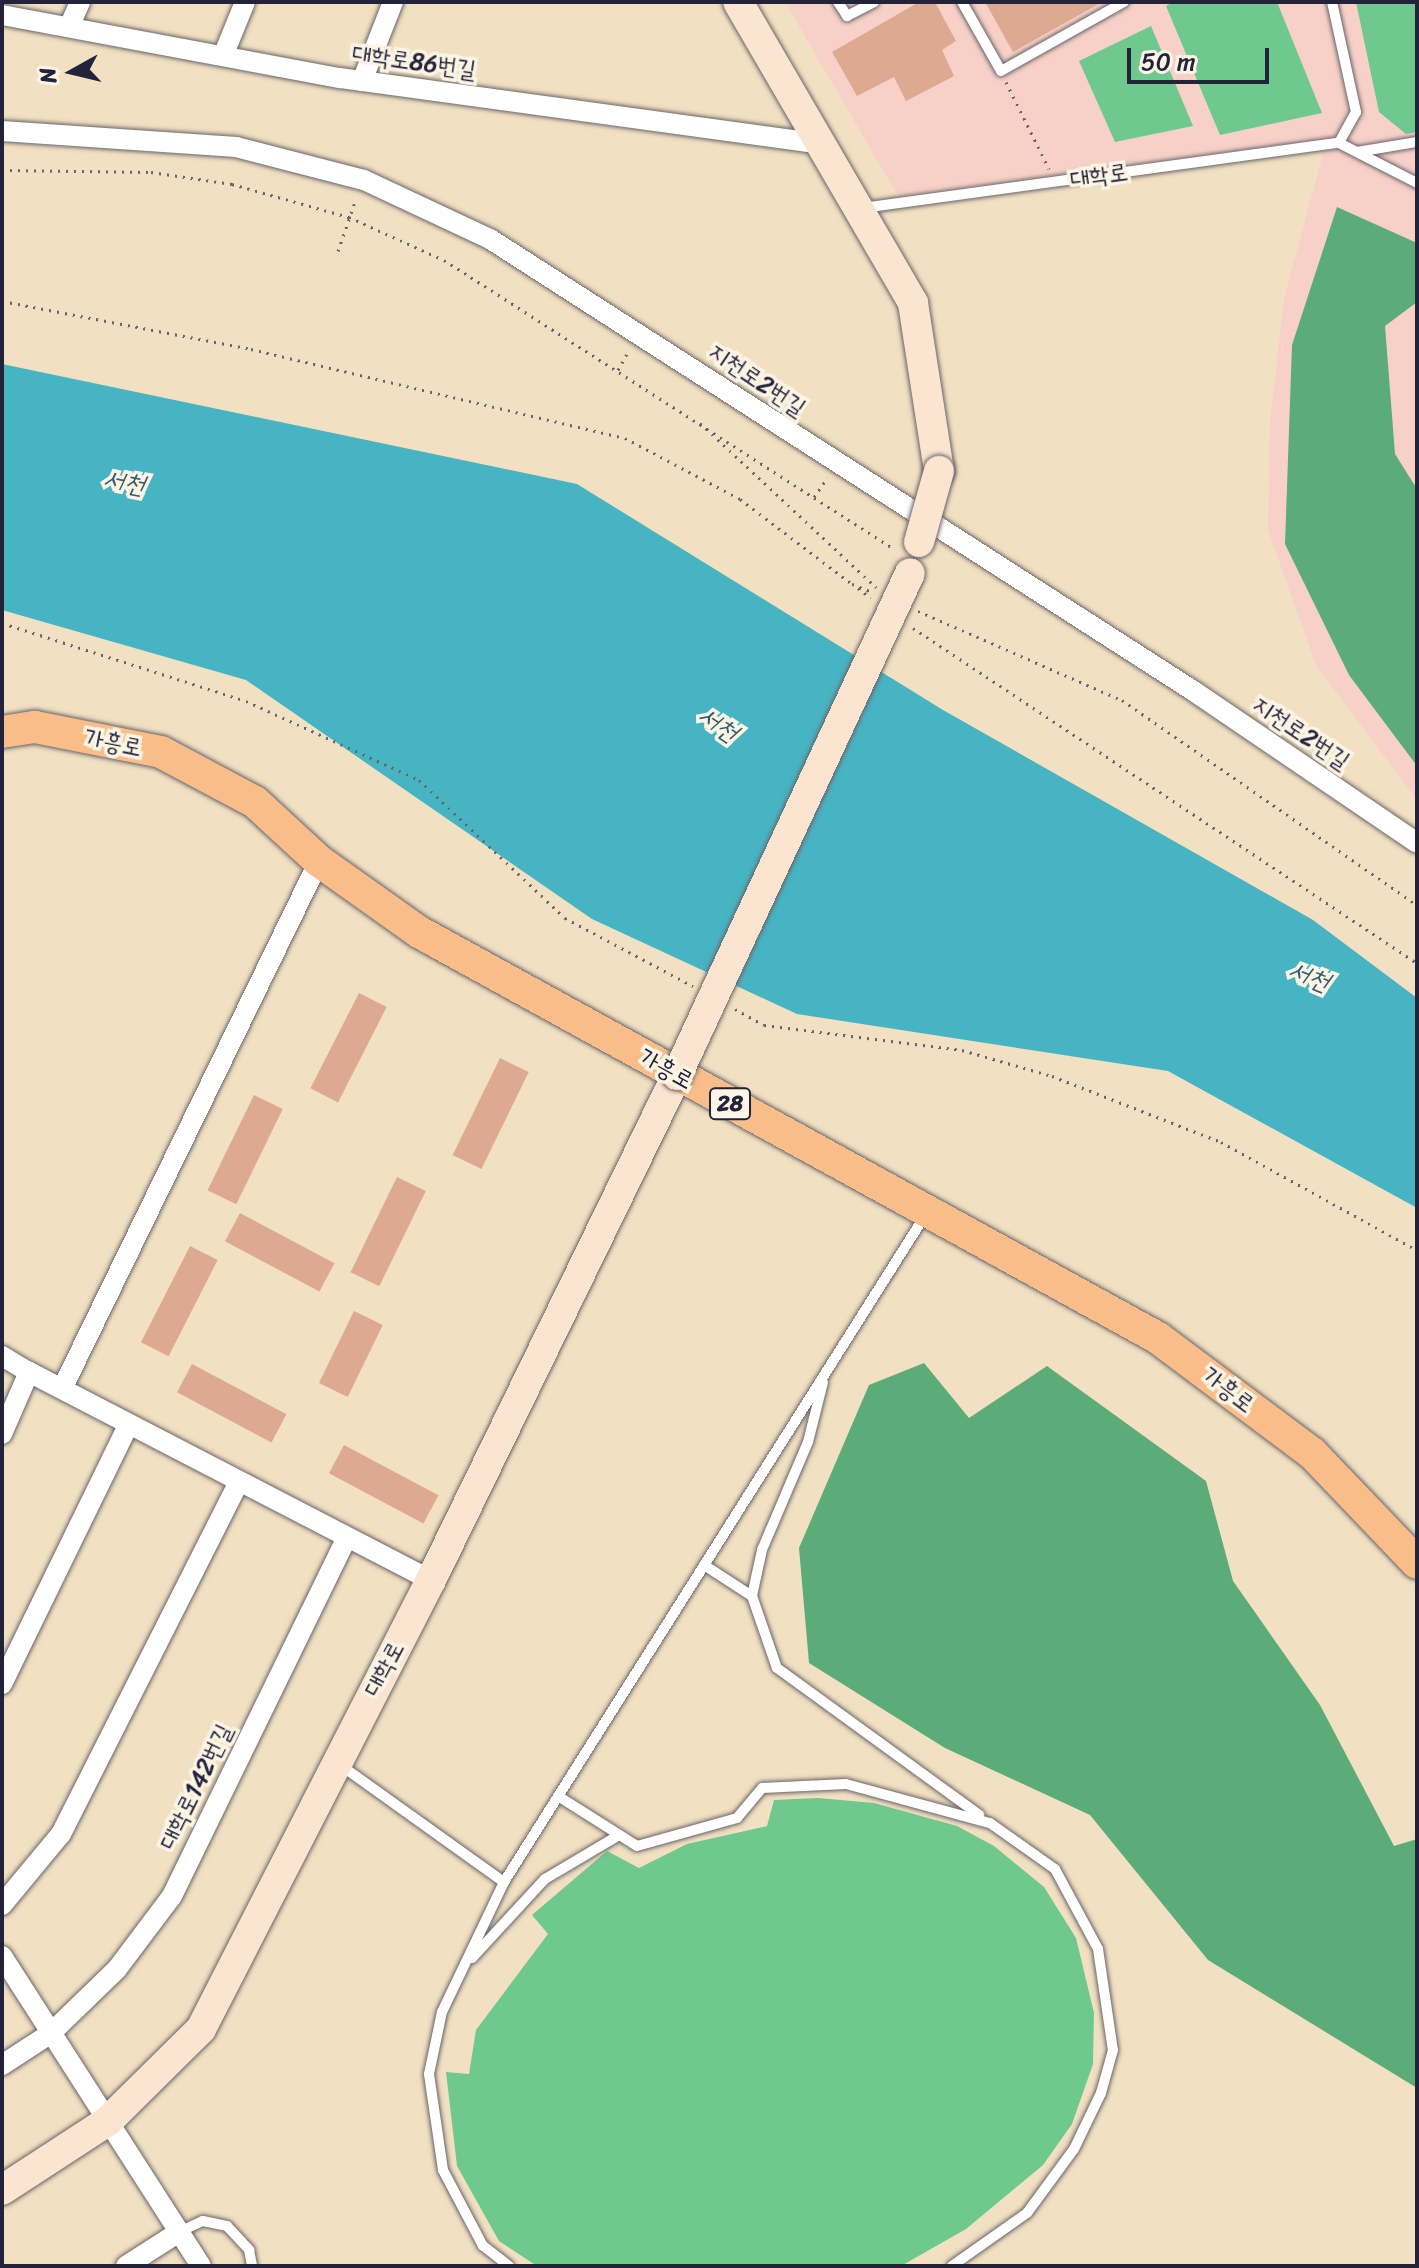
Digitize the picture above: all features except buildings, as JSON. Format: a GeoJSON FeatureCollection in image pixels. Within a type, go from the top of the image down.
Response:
{"type":"FeatureCollection","features":[{"type":"Feature","properties":{"kind":"main road"},"geometry":{"type":"LineString","coordinates":[[738,2],[858,209]]}},
{"type":"Feature","properties":{"kind":"main road","name":"대학로"},"geometry":{"type":"LineString","coordinates":[[2,2190],[108,2121],[201,2029],[335,1761],[431,1580],[677,1075],[914,559],[939,471],[913,303],[858,209]]}},
{"type":"Feature","properties":{"kind":"main road","name":"가흥로"},"geometry":{"type":"LineString","coordinates":[[2,732],[35,727],[161,752],[255,802],[319,861],[419,932],[1158,1338],[1312,1453],[1415,1560]]}},
{"type":"Feature","properties":{"kind":"street"},"geometry":{"type":"LineString","coordinates":[[69,27],[80,2]]}},
{"type":"Feature","properties":{"kind":"street"},"geometry":{"type":"LineString","coordinates":[[223,56],[245,2]]}},
{"type":"Feature","properties":{"kind":"street"},"geometry":{"type":"LineString","coordinates":[[362,81],[393,2]]}},
{"type":"Feature","properties":{"kind":"street","name":"대학로86번길"},"geometry":{"type":"LineString","coordinates":[[2,15],[362,81],[820,144]]}},
{"type":"Feature","properties":{"kind":"street","name":"지천로2번길"},"geometry":{"type":"LineString","coordinates":[[2,131],[236,147],[364,180],[490,239],[836,465],[1118,641],[1417,843]]}},
{"type":"Feature","properties":{"kind":"street"},"geometry":{"type":"LineString","coordinates":[[62,1389],[319,861]]}},
{"type":"Feature","properties":{"kind":"street"},"geometry":{"type":"LineString","coordinates":[[2,1356],[431,1580]]}},
{"type":"Feature","properties":{"kind":"street"},"geometry":{"type":"LineString","coordinates":[[2,1434],[29,1372]]}},
{"type":"Feature","properties":{"kind":"street"},"geometry":{"type":"LineString","coordinates":[[2,1684],[129,1424]]}},
{"type":"Feature","properties":{"kind":"street"},"geometry":{"type":"LineString","coordinates":[[2,1905],[61,1834],[239,1481]]}},
{"type":"Feature","properties":{"kind":"street","name":"대학로142번길"},"geometry":{"type":"LineString","coordinates":[[2,2065],[51,2033],[117,1969],[172,1896],[347,1537]]}},
{"type":"Feature","properties":{"kind":"street"},"geometry":{"type":"LineString","coordinates":[[2,1956],[201,2266]]}},
{"type":"Feature","properties":{"kind":"street"},"geometry":{"type":"LineString","coordinates":[[126,2266],[179,2232]]}},
{"type":"Feature","properties":{"kind":"lane"},"geometry":{"type":"LineString","coordinates":[[838,2],[847,16],[874,2]]}},
{"type":"Feature","properties":{"kind":"lane"},"geometry":{"type":"LineString","coordinates":[[962,2],[1001,71],[1124,2]]}},
{"type":"Feature","properties":{"kind":"lane"},"geometry":{"type":"LineString","coordinates":[[1332,2],[1356,112],[1339,143],[1417,183]]}},
{"type":"Feature","properties":{"kind":"lane"},"geometry":{"type":"LineString","coordinates":[[1357,152],[1417,142]]}},
{"type":"Feature","properties":{"kind":"lane","name":"대학로"},"geometry":{"type":"LineString","coordinates":[[858,209],[1339,143]]}},
{"type":"Feature","properties":{"kind":"lane"},"geometry":{"type":"LineString","coordinates":[[509,2266],[483,2246],[443,2170],[429,2074],[442,2012],[504,1882],[927,1212]]}},
{"type":"Feature","properties":{"kind":"lane"},"geometry":{"type":"LineString","coordinates":[[825,1374],[808,1442],[762,1550],[752,1596],[777,1668],[909,1769],[1055,1869],[1098,1949],[1113,2050],[1101,2093],[1065,2162],[1027,2213],[952,2266]]}},
{"type":"Feature","properties":{"kind":"lane"},"geometry":{"type":"LineString","coordinates":[[704,1565],[752,1596]]}},
{"type":"Feature","properties":{"kind":"lane"},"geometry":{"type":"LineString","coordinates":[[335,1761],[504,1882]]}},
{"type":"Feature","properties":{"kind":"lane"},"geometry":{"type":"LineString","coordinates":[[558,1796],[637,1846],[737,1818],[762,1788],[846,1784],[990,1823]]}},
{"type":"Feature","properties":{"kind":"lane"},"geometry":{"type":"LineString","coordinates":[[464,1966],[545,1879],[619,1835]]}},
{"type":"Feature","properties":{"kind":"lane"},"geometry":{"type":"LineString","coordinates":[[179,2232],[203,2221],[227,2226],[249,2250],[252,2266]]}},
{"type":"Feature","properties":{"kind":"path"},"geometry":{"type":"LineString","coordinates":[[1001,71],[1055,182]]}},
{"type":"Feature","properties":{"kind":"path"},"geometry":{"type":"LineString","coordinates":[[2,170],[151,172],[232,184],[349,217],[444,260],[914,559]]}},
{"type":"Feature","properties":{"kind":"path"},"geometry":{"type":"LineString","coordinates":[[338,251],[349,217]]}},
{"type":"Feature","properties":{"kind":"path"},"geometry":{"type":"LineString","coordinates":[[2,301],[251,349],[625,438],[740,499],[877,602]]}},
{"type":"Feature","properties":{"kind":"path"},"geometry":{"type":"LineString","coordinates":[[695,418],[879,592],[852,584]]}},
{"type":"Feature","properties":{"kind":"path"},"geometry":{"type":"LineString","coordinates":[[814,497],[836,465]]}},
{"type":"Feature","properties":{"kind":"path"},"geometry":{"type":"LineString","coordinates":[[905,606],[1122,700],[1417,905]]}},
{"type":"Feature","properties":{"kind":"path"},"geometry":{"type":"LineString","coordinates":[[903,621],[1019,703],[1417,963]]}},
{"type":"Feature","properties":{"kind":"path"},"geometry":{"type":"LineString","coordinates":[[2,623],[246,701],[419,780],[565,918],[698,989]]}},
{"type":"Feature","properties":{"kind":"path"},"geometry":{"type":"LineString","coordinates":[[725,1003],[764,1025],[962,1050],[1052,1076],[1221,1142],[1417,1250]]}},
{"type":"Feature","properties":{"kind":"shaded area"},"geometry":{"type":"Polygon","coordinates":[[[785,2],[1417,2],[1417,800],[1316,665],[1268,530],[1270,423],[1284,299],[1327,139],[898,196],[785,2]]]}},
{"type":"Feature","properties":{"kind":"green space"},"geometry":{"type":"Polygon","coordinates":[[[1173,2],[1277,2],[1322,113],[1220,135],[1166,6],[1173,2]]]}},
{"type":"Feature","properties":{"kind":"green space"},"geometry":{"type":"Polygon","coordinates":[[[1356,2],[1417,2],[1417,132],[1406,134],[1379,112],[1356,2]]]}},
{"type":"Feature","properties":{"kind":"green space"},"geometry":{"type":"Polygon","coordinates":[[[1151,26],[1193,126],[1115,142],[1079,61],[1151,26]]]}},
{"type":"Feature","properties":{"kind":"green space"},"geometry":{"type":"Polygon","coordinates":[[[1337,207],[1417,243],[1417,302],[1385,326],[1395,454],[1417,489],[1417,766],[1349,675],[1285,544],[1292,345],[1337,207]]]}},
{"type":"Feature","properties":{"kind":"green space"},"geometry":{"type":"Polygon","coordinates":[[[924,1363],[969,1418],[1047,1366],[1206,1481],[1233,1581],[1320,1705],[1394,1846],[1417,1839],[1417,2088],[1208,1960],[1090,1815],[945,1748],[809,1663],[799,1548],[869,1385],[924,1363]]]}},
{"type":"Feature","properties":{"kind":"green space"},"geometry":{"type":"Polygon","coordinates":[[[818,1798],[874,1803],[957,1826],[994,1846],[1044,1887],[1076,1938],[1094,2013],[1093,2064],[1072,2124],[1043,2165],[966,2229],[901,2266],[537,2266],[499,2241],[457,2166],[446,2072],[469,2074],[476,2030],[548,1934],[532,1915],[607,1851],[639,1868],[687,1844],[767,1826],[774,1800],[818,1798]]]}},
{"type":"Feature","properties":{"kind":"water","name":"서천"},"geometry":{"type":"Polygon","coordinates":[[[2,364],[577,484],[943,710],[1313,920],[1417,998],[1417,1208],[1168,1071],[797,1014],[592,919],[246,680],[2,610],[2,364]]]}}]}
